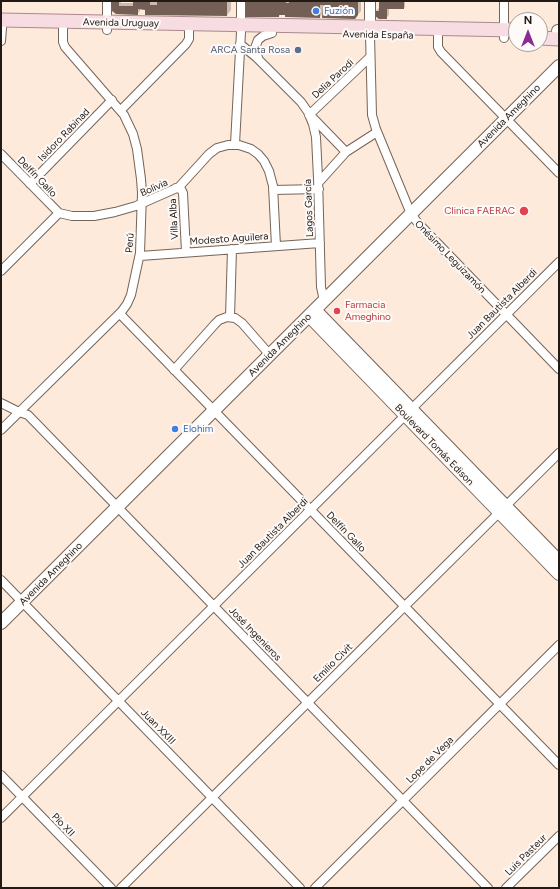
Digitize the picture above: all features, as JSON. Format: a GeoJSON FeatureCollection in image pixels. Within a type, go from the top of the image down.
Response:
{"type":"FeatureCollection","features":[{"type":"Feature","properties":{"kind":"main road","name":"Avenida Uruguay"},"geometry":{"type":"LineString","coordinates":[[1,25],[80,22],[107,26],[240,34]]}},
{"type":"Feature","properties":{"kind":"main road"},"geometry":{"type":"LineString","coordinates":[[63,29],[66,25],[80,22]]}},
{"type":"Feature","properties":{"kind":"main road","name":"Avenida Uruguay"},"geometry":{"type":"LineString","coordinates":[[1,25],[63,29],[107,26],[240,34]]}},
{"type":"Feature","properties":{"kind":"main road","name":"Avenida España"},"geometry":{"type":"LineString","coordinates":[[240,34],[455,29],[508,34]]}},
{"type":"Feature","properties":{"kind":"main road"},"geometry":{"type":"LineString","coordinates":[[438,36],[440,32],[455,29]]}},
{"type":"Feature","properties":{"kind":"main road","name":"Avenida España"},"geometry":{"type":"LineString","coordinates":[[240,34],[370,31],[438,36],[508,34]]}},
{"type":"Feature","properties":{"kind":"main road"},"geometry":{"type":"LineString","coordinates":[[548,32],[559,33]]}},
{"type":"Feature","properties":{"kind":"main road"},"geometry":{"type":"LineString","coordinates":[[548,36],[559,33]]}},
{"type":"Feature","properties":{"kind":"main road","name":"Avenida Ameghino"},"geometry":{"type":"LineString","coordinates":[[1,623],[559,66]]}},
{"type":"Feature","properties":{"kind":"main road","name":"Boulevard Tomás Edison"},"geometry":{"type":"LineString","coordinates":[[312,313],[502,509],[559,574]]}},
{"type":"Feature","properties":{"kind":"main road","name":"Boulevard Tomás Edison"},"geometry":{"type":"LineString","coordinates":[[502,509],[559,561]]}},
{"type":"Feature","properties":{"kind":"street"},"geometry":{"type":"LineString","coordinates":[[107,1],[107,26]]}},
{"type":"Feature","properties":{"kind":"street"},"geometry":{"type":"LineString","coordinates":[[241,1],[235,144],[243,146],[258,154],[264,161],[271,175],[276,246]]}},
{"type":"Feature","properties":{"kind":"street"},"geometry":{"type":"LineString","coordinates":[[370,1],[370,31]]}},
{"type":"Feature","properties":{"kind":"street"},"geometry":{"type":"LineString","coordinates":[[504,1],[508,23]]}},
{"type":"Feature","properties":{"kind":"street"},"geometry":{"type":"LineString","coordinates":[[1,25],[1,42]]}},
{"type":"Feature","properties":{"kind":"street","name":"Perú"},"geometry":{"type":"LineString","coordinates":[[1,430],[125,308],[131,295],[140,256],[142,204],[141,178],[137,149],[131,128],[128,120],[121,110],[66,48],[63,42],[63,29]]}},
{"type":"Feature","properties":{"kind":"street","name":"Onésimo Leguizamón"},"geometry":{"type":"LineString","coordinates":[[370,31],[372,119],[411,214],[418,224],[559,369]]}},
{"type":"Feature","properties":{"kind":"street"},"geometry":{"type":"LineString","coordinates":[[121,110],[186,44],[189,32]]}},
{"type":"Feature","properties":{"kind":"street"},"geometry":{"type":"LineString","coordinates":[[258,59],[255,48],[258,40],[263,36],[272,33]]}},
{"type":"Feature","properties":{"kind":"street","name":"Lagos García"},"geometry":{"type":"LineString","coordinates":[[240,34],[258,59],[301,102],[314,127],[319,185],[322,290],[324,301]]}},
{"type":"Feature","properties":{"kind":"street"},"geometry":{"type":"LineString","coordinates":[[438,36],[438,47],[441,52],[559,173]]}},
{"type":"Feature","properties":{"kind":"street","name":"Delia Parodi"},"geometry":{"type":"LineString","coordinates":[[309,115],[370,57]]}},
{"type":"Feature","properties":{"kind":"street","name":"Isidoro Rabinad"},"geometry":{"type":"LineString","coordinates":[[30,184],[112,100]]}},
{"type":"Feature","properties":{"kind":"street","name":"Lagos García"},"geometry":{"type":"LineString","coordinates":[[309,115],[346,152]]}},
{"type":"Feature","properties":{"kind":"street"},"geometry":{"type":"LineString","coordinates":[[273,190],[319,185],[346,152],[377,132]]}},
{"type":"Feature","properties":{"kind":"street","name":"Bolivia"},"geometry":{"type":"LineString","coordinates":[[59,213],[79,216],[101,215],[122,211],[142,204],[182,184],[214,150],[235,144]]}},
{"type":"Feature","properties":{"kind":"street","name":"Delfín Gallo"},"geometry":{"type":"LineString","coordinates":[[1,154],[59,213]]}},
{"type":"Feature","properties":{"kind":"street","name":"Villa Alba"},"geometry":{"type":"LineString","coordinates":[[176,188],[181,189],[183,193],[186,252]]}},
{"type":"Feature","properties":{"kind":"street"},"geometry":{"type":"LineString","coordinates":[[1,271],[59,213]]}},
{"type":"Feature","properties":{"kind":"street","name":"Modesto Aguilera"},"geometry":{"type":"LineString","coordinates":[[140,256],[320,243]]}},
{"type":"Feature","properties":{"kind":"street"},"geometry":{"type":"LineString","coordinates":[[230,317],[232,249]]}},
{"type":"Feature","properties":{"kind":"street","name":"Juan Bautista Alberdi"},"geometry":{"type":"LineString","coordinates":[[1,818],[559,262]]}},
{"type":"Feature","properties":{"kind":"street","name":"Delfín Gallo"},"geometry":{"type":"LineString","coordinates":[[120,314],[559,765]]}},
{"type":"Feature","properties":{"kind":"street"},"geometry":{"type":"LineString","coordinates":[[174,370],[217,322],[230,317],[235,318],[242,323],[270,354]]}},
{"type":"Feature","properties":{"kind":"street","name":"José Ingenieros"},"geometry":{"type":"LineString","coordinates":[[1,403],[28,415],[488,888]]}},
{"type":"Feature","properties":{"kind":"street","name":"Emilio Civit"},"geometry":{"type":"LineString","coordinates":[[122,888],[559,453]]}},
{"type":"Feature","properties":{"kind":"street","name":"Juan XXIII"},"geometry":{"type":"LineString","coordinates":[[1,580],[300,888]]}},
{"type":"Feature","properties":{"kind":"street","name":"Lope de Vega"},"geometry":{"type":"LineString","coordinates":[[315,888],[559,645]]}},
{"type":"Feature","properties":{"kind":"street","name":"Pío XII"},"geometry":{"type":"LineString","coordinates":[[1,775],[111,888]]}},
{"type":"Feature","properties":{"kind":"street","name":"Luis Pasteur"},"geometry":{"type":"LineString","coordinates":[[506,888],[559,836]]}},
{"type":"Feature","properties":{"kind":"building"},"geometry":{"type":"Polygon","coordinates":[[[112,1],[119,1],[119,6],[133,6],[133,1],[150,1],[150,5],[157,5],[157,1],[227,1],[227,16],[145,15],[145,10],[138,9],[138,15],[116,14],[112,11],[112,1]]]}},
{"type":"Feature","properties":{"kind":"building"},"geometry":{"type":"Polygon","coordinates":[[[245,1],[286,1],[286,3],[289,3],[289,1],[358,1],[358,15],[355,19],[322,18],[323,5],[320,5],[320,18],[285,17],[285,15],[279,15],[279,17],[245,17],[245,1]]]}},
{"type":"Feature","properties":{"kind":"building"},"geometry":{"type":"Polygon","coordinates":[[[379,1],[404,1],[404,9],[387,9],[387,19],[379,19],[375,16],[375,11],[379,11],[379,1]]]}},
{"type":"Feature","properties":{"kind":"place","name":"Fuzión"},"geometry":{"type":"Point","coordinates":[316,11]}},
{"type":"Feature","properties":{"kind":"place","name":"ARCA Santa Rosa"},"geometry":{"type":"Point","coordinates":[298,50]}},
{"type":"Feature","properties":{"kind":"place","name":"Clinica FAERAC"},"geometry":{"type":"Point","coordinates":[524,211]}},
{"type":"Feature","properties":{"kind":"place","name":"Farmacia Ameghino"},"geometry":{"type":"Point","coordinates":[337,311]}},
{"type":"Feature","properties":{"kind":"place","name":"Elohim"},"geometry":{"type":"Point","coordinates":[175,429]}}]}
